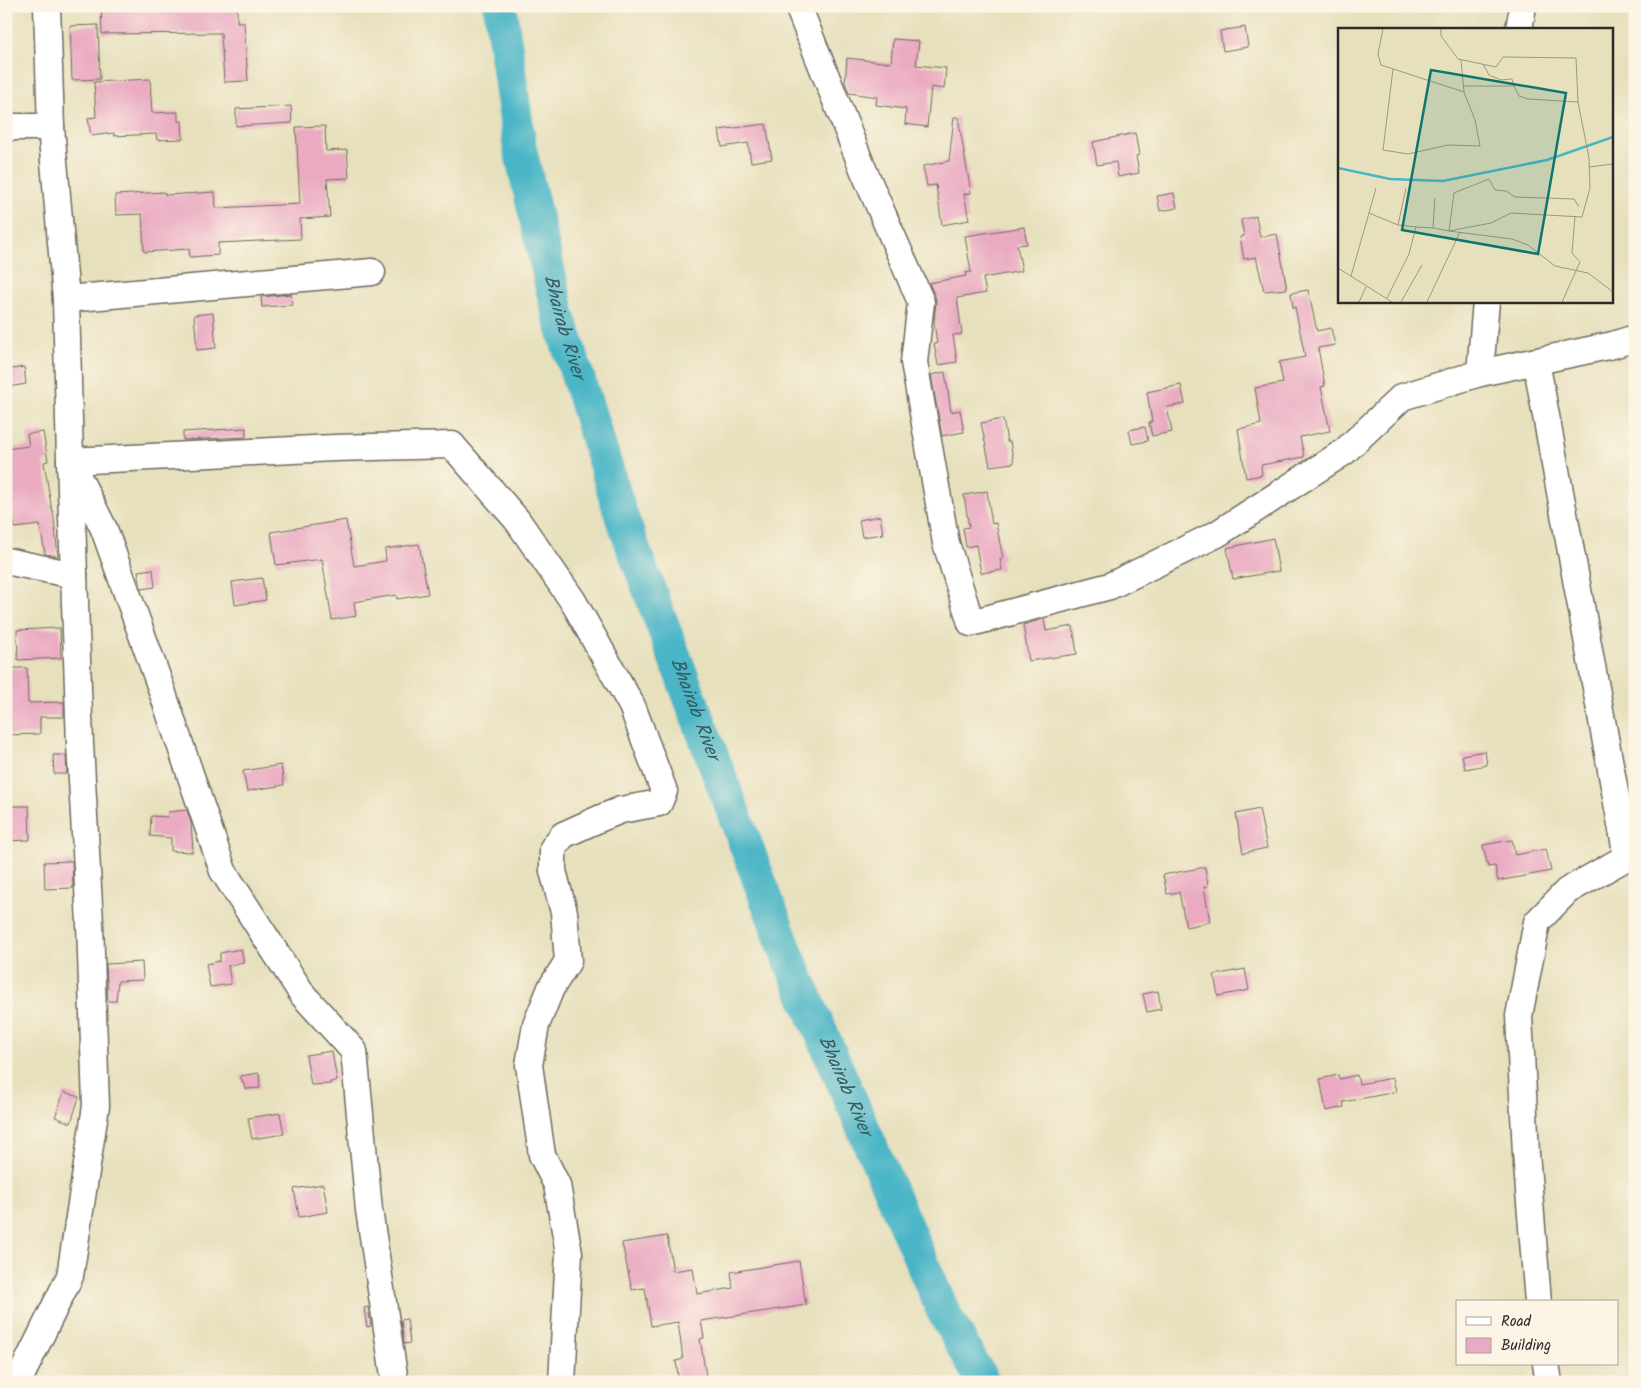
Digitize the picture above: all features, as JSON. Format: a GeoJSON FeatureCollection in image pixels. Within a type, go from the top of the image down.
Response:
{"type":"FeatureCollection","features":[{"type":"Feature","properties":{"kind":"street"},"geometry":{"type":"LineString","coordinates":[[18,1382],[70,1276],[96,1106],[90,923],[80,744],[66,299],[52,127],[47,6]]}},
{"type":"Feature","properties":{"kind":"street"},"geometry":{"type":"LineString","coordinates":[[798,6],[863,169],[921,302],[914,362],[946,543],[971,623],[1110,586],[1217,534],[1344,452],[1402,397],[1480,373],[1613,345],[1635,338]]}},
{"type":"Feature","properties":{"kind":"street"},"geometry":{"type":"LineString","coordinates":[[1519,28],[1523,6]]}},
{"type":"Feature","properties":{"kind":"street"},"geometry":{"type":"LineString","coordinates":[[6,127],[52,127]]}},
{"type":"Feature","properties":{"kind":"street"},"geometry":{"type":"LineString","coordinates":[[66,299],[372,272]]}},
{"type":"Feature","properties":{"kind":"street"},"geometry":{"type":"LineString","coordinates":[[1480,373],[1486,302]]}},
{"type":"Feature","properties":{"kind":"street"},"geometry":{"type":"LineString","coordinates":[[1536,361],[1631,855],[1567,891],[1537,922],[1518,1016],[1526,1153],[1538,1300]]}},
{"type":"Feature","properties":{"kind":"street"},"geometry":{"type":"LineString","coordinates":[[70,461],[334,448],[452,445],[517,520],[573,601],[632,706],[664,791],[659,803],[622,810],[601,818],[563,835],[553,848],[553,871],[564,912],[568,960],[551,988],[536,1025],[529,1065],[542,1155],[557,1185],[569,1253],[562,1382]]}},
{"type":"Feature","properties":{"kind":"street"},"geometry":{"type":"LineString","coordinates":[[70,461],[104,529],[161,688],[223,871],[303,994],[354,1051],[369,1210],[395,1382]]}},
{"type":"Feature","properties":{"kind":"street"},"geometry":{"type":"LineString","coordinates":[[6,561],[74,575]]}},
{"type":"Feature","properties":{"kind":"street"},"geometry":{"type":"LineString","coordinates":[[1546,1366],[1549,1382]]}},
{"type":"Feature","properties":{"kind":"building"},"geometry":{"type":"Polygon","coordinates":[[[101,6],[237,6],[237,22],[244,22],[248,81],[224,82],[221,33],[102,34],[101,6]]]}},
{"type":"Feature","properties":{"kind":"building"},"geometry":{"type":"Polygon","coordinates":[[[98,25],[100,79],[72,80],[70,26],[98,25]]]}},
{"type":"Feature","properties":{"kind":"building"},"geometry":{"type":"Polygon","coordinates":[[[1245,27],[1248,47],[1223,51],[1220,31],[1245,27]]]}},
{"type":"Feature","properties":{"kind":"building"},"geometry":{"type":"Polygon","coordinates":[[[893,39],[919,41],[916,65],[946,68],[944,89],[931,87],[927,127],[905,124],[906,109],[876,105],[877,97],[849,93],[845,82],[847,58],[891,63],[893,39]]]}},
{"type":"Feature","properties":{"kind":"building"},"geometry":{"type":"Polygon","coordinates":[[[150,79],[152,113],[178,112],[178,121],[182,121],[183,139],[157,140],[156,134],[114,136],[114,133],[91,136],[88,118],[96,117],[94,82],[150,79]]]}},
{"type":"Feature","properties":{"kind":"building"},"geometry":{"type":"Polygon","coordinates":[[[291,106],[292,123],[236,126],[236,109],[291,106]]]}},
{"type":"Feature","properties":{"kind":"building"},"geometry":{"type":"Polygon","coordinates":[[[954,117],[958,117],[971,193],[964,194],[969,220],[942,225],[936,185],[927,186],[923,166],[949,161],[954,117]]]}},
{"type":"Feature","properties":{"kind":"building"},"geometry":{"type":"Polygon","coordinates":[[[766,124],[772,159],[751,162],[748,143],[722,147],[719,130],[766,124]]]}},
{"type":"Feature","properties":{"kind":"building"},"geometry":{"type":"Polygon","coordinates":[[[325,126],[326,151],[347,150],[349,178],[327,179],[330,217],[300,219],[301,239],[218,243],[218,255],[190,257],[189,249],[144,252],[142,214],[116,215],[115,195],[164,192],[165,195],[215,192],[216,208],[300,204],[296,127],[325,126]]]}},
{"type":"Feature","properties":{"kind":"building"},"geometry":{"type":"Polygon","coordinates":[[[1135,133],[1139,155],[1136,156],[1139,173],[1118,177],[1116,162],[1097,165],[1093,142],[1135,133]]]}},
{"type":"Feature","properties":{"kind":"building"},"geometry":{"type":"Polygon","coordinates":[[[1174,193],[1177,208],[1160,211],[1157,196],[1174,193]]]}},
{"type":"Feature","properties":{"kind":"building"},"geometry":{"type":"Polygon","coordinates":[[[1256,216],[1260,237],[1277,234],[1287,289],[1264,291],[1256,257],[1244,259],[1240,237],[1244,236],[1241,220],[1256,216]]]}},
{"type":"Feature","properties":{"kind":"building"},"geometry":{"type":"Polygon","coordinates":[[[1024,227],[1027,244],[1017,245],[1022,271],[983,278],[986,293],[957,298],[962,334],[953,335],[957,362],[938,365],[934,344],[937,344],[934,322],[936,303],[929,283],[966,276],[965,273],[971,272],[965,236],[1024,227]]]}},
{"type":"Feature","properties":{"kind":"building"},"geometry":{"type":"Polygon","coordinates":[[[1308,290],[1317,331],[1331,328],[1335,345],[1318,348],[1325,386],[1321,387],[1330,431],[1300,437],[1304,457],[1261,465],[1262,475],[1246,478],[1238,429],[1261,424],[1255,388],[1283,383],[1279,362],[1305,357],[1291,293],[1308,290]]]}},
{"type":"Feature","properties":{"kind":"building"},"geometry":{"type":"Polygon","coordinates":[[[291,294],[292,305],[262,307],[261,297],[291,294]]]}},
{"type":"Feature","properties":{"kind":"building"},"geometry":{"type":"Polygon","coordinates":[[[213,313],[216,348],[197,350],[194,315],[213,313]]]}},
{"type":"Feature","properties":{"kind":"building"},"geometry":{"type":"Polygon","coordinates":[[[24,367],[26,384],[9,387],[7,370],[24,367]]]}},
{"type":"Feature","properties":{"kind":"building"},"geometry":{"type":"Polygon","coordinates":[[[945,372],[951,412],[960,410],[964,432],[942,436],[931,375],[945,372]]]}},
{"type":"Feature","properties":{"kind":"building"},"geometry":{"type":"Polygon","coordinates":[[[1181,385],[1185,404],[1167,407],[1172,432],[1152,436],[1149,422],[1152,422],[1147,392],[1181,385]]]}},
{"type":"Feature","properties":{"kind":"building"},"geometry":{"type":"Polygon","coordinates":[[[1003,419],[1007,442],[1010,442],[1014,463],[990,466],[981,423],[1003,419]]]}},
{"type":"Feature","properties":{"kind":"building"},"geometry":{"type":"Polygon","coordinates":[[[1145,427],[1148,441],[1132,444],[1129,430],[1145,427]]]}},
{"type":"Feature","properties":{"kind":"building"},"geometry":{"type":"Polygon","coordinates":[[[246,428],[246,437],[183,440],[183,432],[246,428]]]}},
{"type":"Feature","properties":{"kind":"building"},"geometry":{"type":"Polygon","coordinates":[[[43,432],[48,461],[44,462],[53,510],[58,556],[45,554],[40,525],[15,528],[6,480],[6,449],[29,446],[27,434],[43,432]]]}},
{"type":"Feature","properties":{"kind":"building"},"geometry":{"type":"Polygon","coordinates":[[[987,491],[992,524],[996,523],[1003,559],[1000,559],[1002,570],[981,573],[976,545],[966,547],[963,528],[969,527],[964,495],[987,491]]]}},
{"type":"Feature","properties":{"kind":"building"},"geometry":{"type":"Polygon","coordinates":[[[880,516],[883,534],[862,537],[859,520],[880,516]]]}},
{"type":"Feature","properties":{"kind":"building"},"geometry":{"type":"Polygon","coordinates":[[[346,520],[354,566],[386,561],[385,549],[419,544],[428,594],[397,599],[396,595],[354,602],[356,616],[332,620],[322,559],[276,565],[271,532],[346,520]]]}},
{"type":"Feature","properties":{"kind":"building"},"geometry":{"type":"Polygon","coordinates":[[[1273,538],[1279,571],[1233,579],[1227,548],[1273,538]]]}},
{"type":"Feature","properties":{"kind":"building"},"geometry":{"type":"Polygon","coordinates":[[[153,569],[155,587],[141,589],[138,571],[153,569]]]}},
{"type":"Feature","properties":{"kind":"building"},"geometry":{"type":"Polygon","coordinates":[[[262,578],[266,600],[235,605],[232,582],[262,578]]]}},
{"type":"Feature","properties":{"kind":"building"},"geometry":{"type":"Polygon","coordinates":[[[1044,619],[1046,631],[1073,626],[1077,654],[1029,661],[1023,625],[1044,619]]]}},
{"type":"Feature","properties":{"kind":"building"},"geometry":{"type":"Polygon","coordinates":[[[60,628],[61,658],[18,660],[17,630],[60,628]]]}},
{"type":"Feature","properties":{"kind":"building"},"geometry":{"type":"Polygon","coordinates":[[[6,668],[27,668],[28,703],[64,702],[64,717],[40,717],[40,734],[9,735],[6,668]]]}},
{"type":"Feature","properties":{"kind":"building"},"geometry":{"type":"Polygon","coordinates":[[[1485,751],[1487,765],[1465,769],[1462,755],[1485,751]]]}},
{"type":"Feature","properties":{"kind":"building"},"geometry":{"type":"Polygon","coordinates":[[[53,755],[66,755],[67,774],[54,774],[53,755]]]}},
{"type":"Feature","properties":{"kind":"building"},"geometry":{"type":"Polygon","coordinates":[[[281,765],[284,785],[247,791],[243,771],[281,765]]]}},
{"type":"Feature","properties":{"kind":"building"},"geometry":{"type":"Polygon","coordinates":[[[7,806],[29,806],[30,840],[6,841],[7,806]]]}},
{"type":"Feature","properties":{"kind":"building"},"geometry":{"type":"Polygon","coordinates":[[[1259,809],[1267,848],[1243,853],[1236,814],[1259,809]]]}},
{"type":"Feature","properties":{"kind":"building"},"geometry":{"type":"Polygon","coordinates":[[[187,810],[191,822],[193,852],[171,851],[171,838],[150,836],[151,816],[168,817],[168,812],[187,810]]]}},
{"type":"Feature","properties":{"kind":"building"},"geometry":{"type":"Polygon","coordinates":[[[1512,840],[1515,855],[1546,849],[1551,871],[1498,881],[1495,866],[1488,867],[1483,845],[1512,840]]]}},
{"type":"Feature","properties":{"kind":"building"},"geometry":{"type":"Polygon","coordinates":[[[72,861],[73,888],[45,889],[44,862],[72,861]]]}},
{"type":"Feature","properties":{"kind":"building"},"geometry":{"type":"Polygon","coordinates":[[[1205,867],[1208,886],[1204,887],[1210,922],[1186,927],[1179,892],[1167,894],[1163,875],[1205,867]]]}},
{"type":"Feature","properties":{"kind":"building"},"geometry":{"type":"Polygon","coordinates":[[[241,949],[244,962],[228,966],[231,984],[210,987],[206,964],[220,961],[220,953],[241,949]]]}},
{"type":"Feature","properties":{"kind":"building"},"geometry":{"type":"Polygon","coordinates":[[[142,962],[143,980],[118,981],[116,1001],[108,1001],[106,964],[142,962]]]}},
{"type":"Feature","properties":{"kind":"building"},"geometry":{"type":"Polygon","coordinates":[[[1245,969],[1249,990],[1218,996],[1214,975],[1245,969]]]}},
{"type":"Feature","properties":{"kind":"building"},"geometry":{"type":"Polygon","coordinates":[[[1158,991],[1161,1009],[1147,1012],[1143,994],[1158,991]]]}},
{"type":"Feature","properties":{"kind":"building"},"geometry":{"type":"Polygon","coordinates":[[[332,1051],[337,1081],[330,1082],[330,1084],[311,1085],[306,1055],[332,1051]]]}},
{"type":"Feature","properties":{"kind":"building"},"geometry":{"type":"Polygon","coordinates":[[[259,1073],[260,1088],[246,1089],[240,1076],[259,1073]]]}},
{"type":"Feature","properties":{"kind":"building"},"geometry":{"type":"Polygon","coordinates":[[[1338,1075],[1339,1079],[1357,1075],[1359,1084],[1393,1078],[1396,1092],[1343,1102],[1344,1107],[1326,1111],[1320,1079],[1338,1075]]]}},
{"type":"Feature","properties":{"kind":"building"},"geometry":{"type":"Polygon","coordinates":[[[64,1092],[79,1097],[71,1123],[55,1117],[64,1092]]]}},
{"type":"Feature","properties":{"kind":"building"},"geometry":{"type":"Polygon","coordinates":[[[280,1113],[284,1134],[252,1139],[248,1118],[280,1113]]]}},
{"type":"Feature","properties":{"kind":"building"},"geometry":{"type":"Polygon","coordinates":[[[323,1184],[328,1212],[299,1217],[294,1189],[323,1184]]]}},
{"type":"Feature","properties":{"kind":"building"},"geometry":{"type":"Polygon","coordinates":[[[667,1236],[673,1271],[693,1268],[697,1294],[733,1288],[731,1272],[799,1261],[806,1305],[701,1321],[704,1338],[700,1339],[707,1382],[679,1382],[676,1361],[683,1359],[678,1322],[651,1326],[645,1288],[632,1290],[622,1243],[667,1236]]]}},
{"type":"Feature","properties":{"kind":"building"},"geometry":{"type":"Polygon","coordinates":[[[368,1307],[371,1326],[367,1327],[364,1308],[368,1307]]]}},
{"type":"Feature","properties":{"kind":"building"},"geometry":{"type":"Polygon","coordinates":[[[407,1319],[410,1343],[404,1344],[401,1320],[407,1319]]]}},
{"type":"Feature","properties":{"kind":"waterway","name":"Bhairab River"},"geometry":{"type":"LineString","coordinates":[[500,6],[520,149],[559,317],[623,521],[789,959],[943,1311],[983,1382]]}}]}
